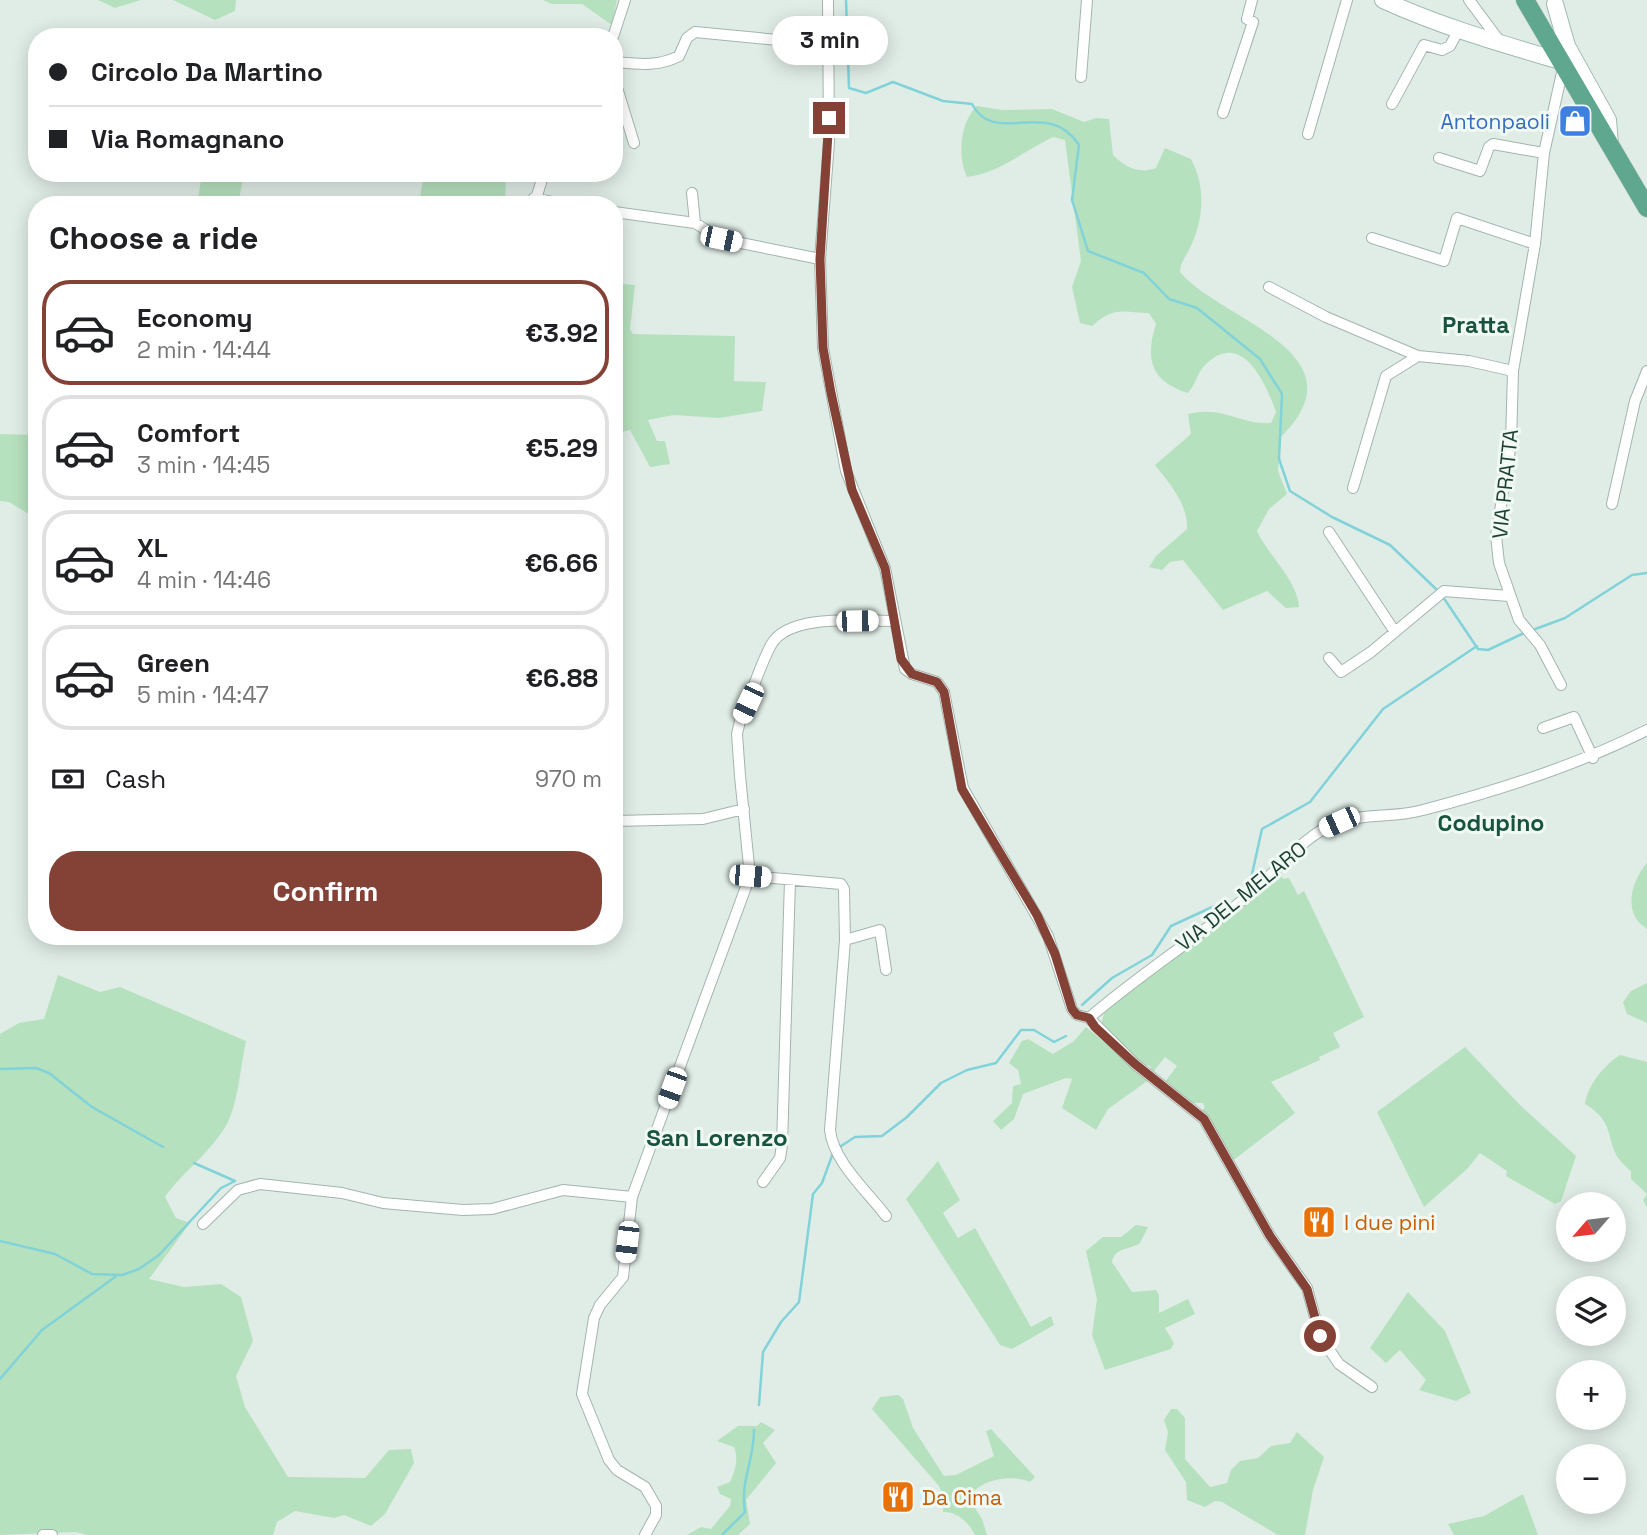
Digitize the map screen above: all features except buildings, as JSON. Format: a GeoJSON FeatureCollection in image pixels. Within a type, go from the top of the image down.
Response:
{"type":"FeatureCollection","features":[{"type":"Feature","properties":{"kind":"main road"},"geometry":{"type":"LineString","coordinates":[[1383,0],[1458,31],[1564,62]]}},
{"type":"Feature","properties":{"kind":"main road"},"geometry":{"type":"LineString","coordinates":[[1525,0],[1564,62],[1647,208]]}},
{"type":"Feature","properties":{"kind":"main road"},"geometry":{"type":"LineString","coordinates":[[1555,2],[1554,32],[1564,62]]}},
{"type":"Feature","properties":{"kind":"main road"},"geometry":{"type":"LineString","coordinates":[[1555,2],[1567,46],[1608,120],[1610,144]]}},
{"type":"Feature","properties":{"kind":"street"},"geometry":{"type":"LineString","coordinates":[[616,28],[625,0]]}},
{"type":"Feature","properties":{"kind":"street"},"geometry":{"type":"LineString","coordinates":[[828,0],[829,142],[820,259],[823,348],[852,490],[885,568],[893,621],[905,669],[937,682],[944,692],[962,789],[1037,915],[1055,954],[1072,1009],[1204,1119],[1270,1236],[1307,1289],[1320,1336],[1339,1364],[1372,1387]]}},
{"type":"Feature","properties":{"kind":"street"},"geometry":{"type":"LineString","coordinates":[[1081,77],[1087,0]]}},
{"type":"Feature","properties":{"kind":"street"},"geometry":{"type":"LineString","coordinates":[[1223,113],[1253,22],[1247,19],[1252,0]]}},
{"type":"Feature","properties":{"kind":"street"},"geometry":{"type":"LineString","coordinates":[[1308,134],[1347,0]]}},
{"type":"Feature","properties":{"kind":"street"},"geometry":{"type":"LineString","coordinates":[[1469,0],[1502,44]]}},
{"type":"Feature","properties":{"kind":"street"},"geometry":{"type":"LineString","coordinates":[[1392,104],[1424,45],[1442,50],[1450,46],[1458,31]]}},
{"type":"Feature","properties":{"kind":"street"},"geometry":{"type":"LineString","coordinates":[[623,63],[656,65],[672,60],[679,56],[687,38],[695,32],[830,45]]}},
{"type":"Feature","properties":{"kind":"street","name":"VIA PRATTA"},"geometry":{"type":"LineString","coordinates":[[1561,685],[1534,636],[1520,623],[1499,563],[1496,536],[1511,443],[1513,370],[1535,244],[1544,153],[1564,62]]}},
{"type":"Feature","properties":{"kind":"street"},"geometry":{"type":"LineString","coordinates":[[623,107],[634,143]]}},
{"type":"Feature","properties":{"kind":"street"},"geometry":{"type":"LineString","coordinates":[[1439,159],[1480,171],[1489,146],[1493,144],[1544,153]]}},
{"type":"Feature","properties":{"kind":"street"},"geometry":{"type":"LineString","coordinates":[[692,193],[695,223]]}},
{"type":"Feature","properties":{"kind":"street"},"geometry":{"type":"LineString","coordinates":[[623,213],[695,223],[721,239],[820,259]]}},
{"type":"Feature","properties":{"kind":"street"},"geometry":{"type":"LineString","coordinates":[[1372,238],[1444,261],[1457,218],[1535,244]]}},
{"type":"Feature","properties":{"kind":"street"},"geometry":{"type":"LineString","coordinates":[[1269,287],[1326,317],[1418,356],[1469,361],[1513,370]]}},
{"type":"Feature","properties":{"kind":"street"},"geometry":{"type":"LineString","coordinates":[[1353,488],[1383,381],[1418,356]]}},
{"type":"Feature","properties":{"kind":"street"},"geometry":{"type":"LineString","coordinates":[[1612,504],[1635,401],[1647,371]]}},
{"type":"Feature","properties":{"kind":"street"},"geometry":{"type":"LineString","coordinates":[[1329,532],[1395,632]]}},
{"type":"Feature","properties":{"kind":"street"},"geometry":{"type":"LineString","coordinates":[[1329,658],[1341,673],[1444,591],[1509,596]]}},
{"type":"Feature","properties":{"kind":"street"},"geometry":{"type":"LineString","coordinates":[[645,1535],[656,1515],[652,1496],[645,1487],[617,1470],[609,1460],[582,1394],[594,1318],[600,1305],[623,1277],[632,1197],[750,876],[737,734],[740,721],[770,646],[792,626],[893,621]]}},
{"type":"Feature","properties":{"kind":"street"},"geometry":{"type":"LineString","coordinates":[[1543,728],[1574,717],[1593,758]]}},
{"type":"Feature","properties":{"kind":"street","name":"VIA DEL MELARO"},"geometry":{"type":"LineString","coordinates":[[1086,1018],[1251,893],[1291,853],[1325,828],[1359,817],[1419,811],[1593,758],[1647,730]]}},
{"type":"Feature","properties":{"kind":"street"},"geometry":{"type":"LineString","coordinates":[[623,821],[703,819],[744,809]]}},
{"type":"Feature","properties":{"kind":"street"},"geometry":{"type":"LineString","coordinates":[[750,876],[841,884],[844,889],[845,940],[831,1141],[886,1216]]}},
{"type":"Feature","properties":{"kind":"street"},"geometry":{"type":"LineString","coordinates":[[763,1182],[779,1158],[782,1145],[790,880]]}},
{"type":"Feature","properties":{"kind":"street"},"geometry":{"type":"LineString","coordinates":[[845,940],[880,930],[886,970]]}},
{"type":"Feature","properties":{"kind":"street"},"geometry":{"type":"LineString","coordinates":[[203,1224],[238,1190],[260,1184],[342,1192],[383,1203],[463,1210],[492,1209],[563,1190],[632,1197]]}},
{"type":"Feature","properties":{"kind":"street"},"geometry":{"type":"LineString","coordinates":[[43,1535],[52,1535]]}},
{"type":"Feature","properties":{"kind":"green space"},"geometry":{"type":"Polygon","coordinates":[[[98,0],[141,0],[115,8],[98,0]]]}},
{"type":"Feature","properties":{"kind":"green space"},"geometry":{"type":"Polygon","coordinates":[[[173,0],[236,0],[235,11],[215,20],[173,0]]]}},
{"type":"Feature","properties":{"kind":"green space"},"geometry":{"type":"Polygon","coordinates":[[[543,0],[617,0],[612,25],[582,4],[552,4],[543,0]]]}},
{"type":"Feature","properties":{"kind":"green space"},"geometry":{"type":"Polygon","coordinates":[[[977,106],[1002,110],[1052,109],[1084,122],[1096,118],[1109,119],[1113,155],[1138,170],[1156,168],[1165,148],[1191,159],[1201,192],[1200,214],[1195,237],[1182,262],[1180,272],[1200,290],[1278,341],[1297,360],[1307,382],[1303,408],[1281,437],[1278,471],[1287,494],[1269,509],[1257,531],[1293,587],[1299,607],[1286,608],[1267,591],[1223,610],[1183,560],[1170,562],[1162,570],[1149,567],[1156,556],[1187,529],[1181,503],[1155,465],[1191,434],[1188,414],[1222,413],[1250,421],[1271,423],[1276,412],[1266,388],[1251,364],[1241,356],[1230,353],[1218,355],[1205,365],[1188,393],[1165,382],[1158,375],[1151,358],[1156,324],[1149,313],[1119,312],[1106,315],[1092,326],[1080,323],[1072,287],[1081,261],[1065,140],[1053,137],[1001,166],[967,177],[962,159],[962,140],[967,121],[977,106]]]}},
{"type":"Feature","properties":{"kind":"green space"},"geometry":{"type":"Polygon","coordinates":[[[201,182],[242,182],[240,196],[198,196],[201,182]]]}},
{"type":"Feature","properties":{"kind":"green space"},"geometry":{"type":"Polygon","coordinates":[[[423,182],[506,182],[505,196],[420,196],[423,182]]]}},
{"type":"Feature","properties":{"kind":"green space"},"geometry":{"type":"Polygon","coordinates":[[[623,284],[635,285],[630,329],[633,334],[735,336],[734,381],[766,382],[762,411],[719,418],[674,415],[648,420],[657,441],[665,441],[670,464],[650,467],[630,430],[623,432],[623,284]]]}},
{"type":"Feature","properties":{"kind":"green space"},"geometry":{"type":"Polygon","coordinates":[[[0,434],[28,435],[28,514],[9,502],[0,501],[0,434]]]}},
{"type":"Feature","properties":{"kind":"green space"},"geometry":{"type":"Polygon","coordinates":[[[1647,863],[1647,929],[1634,915],[1632,897],[1633,888],[1647,863]]]}},
{"type":"Feature","properties":{"kind":"green space"},"geometry":{"type":"Polygon","coordinates":[[[1280,872],[1283,879],[1289,878],[1298,895],[1304,891],[1364,1017],[1333,1033],[1340,1047],[1319,1057],[1320,1060],[1271,1082],[1295,1113],[1231,1162],[1202,1110],[1205,1108],[1203,1103],[1193,1103],[1165,1082],[1177,1066],[1165,1057],[1153,1072],[1150,1066],[1137,1062],[1101,1026],[1104,1013],[1114,1002],[1229,918],[1280,872]]]}},
{"type":"Feature","properties":{"kind":"green space"},"geometry":{"type":"Polygon","coordinates":[[[58,975],[100,992],[120,987],[246,1041],[237,1094],[228,1122],[214,1143],[165,1197],[176,1218],[190,1223],[149,1279],[184,1287],[221,1284],[241,1297],[253,1341],[236,1376],[245,1407],[288,1477],[365,1478],[389,1450],[411,1449],[414,1463],[385,1514],[371,1526],[344,1515],[334,1518],[295,1511],[277,1522],[273,1535],[87,1535],[76,1532],[0,1535],[0,1034],[19,1023],[44,1019],[58,975]]]}},
{"type":"Feature","properties":{"kind":"green space"},"geometry":{"type":"Polygon","coordinates":[[[1647,983],[1647,1023],[1627,1014],[1623,1002],[1631,991],[1647,983]]]}},
{"type":"Feature","properties":{"kind":"green space"},"geometry":{"type":"Polygon","coordinates":[[[1086,1027],[1150,1079],[1108,1109],[1096,1130],[1062,1108],[1072,1079],[1066,1078],[1023,1094],[1014,1119],[1001,1130],[993,1121],[1012,1103],[1013,1086],[1021,1084],[1018,1070],[1009,1063],[1022,1041],[1028,1039],[1053,1054],[1074,1041],[1086,1027]]]}},
{"type":"Feature","properties":{"kind":"green space"},"geometry":{"type":"Polygon","coordinates":[[[1465,1047],[1520,1105],[1576,1156],[1564,1192],[1556,1192],[1555,1204],[1506,1176],[1507,1171],[1480,1153],[1467,1169],[1424,1207],[1377,1112],[1465,1047]]]}},
{"type":"Feature","properties":{"kind":"green space"},"geometry":{"type":"Polygon","coordinates":[[[1620,1055],[1647,1062],[1647,1194],[1631,1179],[1631,1171],[1616,1153],[1603,1120],[1585,1104],[1597,1076],[1620,1055]]]}},
{"type":"Feature","properties":{"kind":"green space"},"geometry":{"type":"Polygon","coordinates":[[[938,1161],[960,1200],[943,1213],[958,1238],[975,1228],[1031,1327],[1051,1316],[1054,1325],[1012,1349],[1000,1345],[906,1199],[938,1161]]]}},
{"type":"Feature","properties":{"kind":"green space"},"geometry":{"type":"Polygon","coordinates":[[[1136,1225],[1148,1227],[1140,1243],[1120,1251],[1112,1262],[1132,1292],[1156,1290],[1159,1295],[1159,1313],[1188,1299],[1195,1314],[1165,1328],[1174,1343],[1171,1349],[1105,1370],[1092,1335],[1097,1299],[1086,1251],[1103,1237],[1121,1237],[1136,1225]]]}},
{"type":"Feature","properties":{"kind":"green space"},"geometry":{"type":"Polygon","coordinates":[[[1408,1292],[1445,1331],[1471,1393],[1456,1401],[1419,1390],[1426,1380],[1400,1350],[1386,1363],[1370,1348],[1408,1292]]]}},
{"type":"Feature","properties":{"kind":"green space"},"geometry":{"type":"Polygon","coordinates":[[[898,1395],[903,1399],[913,1428],[944,1476],[956,1475],[994,1456],[986,1431],[991,1429],[1035,1477],[1030,1482],[1014,1478],[988,1482],[969,1498],[982,1519],[987,1535],[975,1535],[962,1519],[953,1513],[943,1512],[944,1499],[939,1486],[872,1409],[880,1397],[898,1395]]]}},
{"type":"Feature","properties":{"kind":"green space"},"geometry":{"type":"Polygon","coordinates":[[[1171,1409],[1177,1409],[1185,1418],[1185,1459],[1210,1487],[1227,1483],[1231,1470],[1240,1461],[1258,1458],[1271,1446],[1290,1443],[1297,1432],[1324,1457],[1313,1490],[1305,1535],[1278,1535],[1222,1502],[1215,1501],[1205,1507],[1187,1500],[1186,1482],[1165,1450],[1168,1432],[1164,1420],[1171,1409]]]}},
{"type":"Feature","properties":{"kind":"green space"},"geometry":{"type":"Polygon","coordinates":[[[761,1422],[775,1430],[763,1443],[776,1463],[746,1500],[750,1524],[738,1535],[687,1535],[701,1527],[711,1529],[730,1506],[731,1499],[720,1494],[717,1487],[730,1482],[736,1456],[734,1447],[717,1441],[738,1426],[757,1426],[761,1422]]]}},
{"type":"Feature","properties":{"kind":"green space"},"geometry":{"type":"Polygon","coordinates":[[[1523,1494],[1538,1535],[1454,1535],[1448,1524],[1484,1516],[1523,1494]]]}},
{"type":"Feature","properties":{"kind":"waterway"},"geometry":{"type":"LineString","coordinates":[[846,0],[849,88],[866,93],[893,82],[943,101],[972,104],[982,116],[994,122],[1037,122],[1052,124],[1066,131],[1079,145],[1072,200],[1088,251],[1144,273],[1169,299],[1197,308],[1260,359],[1282,394],[1279,459],[1290,491],[1332,517],[1390,545],[1436,589]]}},
{"type":"Feature","properties":{"kind":"waterway"},"geometry":{"type":"LineString","coordinates":[[1530,631],[1565,618],[1632,575],[1647,573]]}},
{"type":"Feature","properties":{"kind":"waterway"},"geometry":{"type":"LineString","coordinates":[[1443,597],[1478,649],[1488,650],[1524,633]]}},
{"type":"Feature","properties":{"kind":"waterway"},"geometry":{"type":"LineString","coordinates":[[1250,883],[1262,829],[1310,802],[1383,709],[1477,646]]}},
{"type":"Feature","properties":{"kind":"waterway"},"geometry":{"type":"LineString","coordinates":[[1082,1005],[1112,978],[1152,955],[1171,926],[1221,903]]}},
{"type":"Feature","properties":{"kind":"waterway"},"geometry":{"type":"LineString","coordinates":[[838,1148],[855,1137],[882,1136],[907,1117],[941,1083],[967,1070],[996,1063],[1021,1030],[1034,1030],[1054,1042],[1066,1036]]}},
{"type":"Feature","properties":{"kind":"waterway"},"geometry":{"type":"LineString","coordinates":[[0,1069],[36,1068],[49,1073],[92,1107],[163,1147]]}},
{"type":"Feature","properties":{"kind":"waterway"},"geometry":{"type":"LineString","coordinates":[[759,1405],[763,1352],[781,1322],[799,1302],[813,1194],[822,1183],[833,1153]]}},
{"type":"Feature","properties":{"kind":"waterway"},"geometry":{"type":"LineString","coordinates":[[194,1163],[235,1181]]}},
{"type":"Feature","properties":{"kind":"waterway"},"geometry":{"type":"LineString","coordinates":[[0,1241],[55,1254],[92,1274],[122,1275],[139,1269],[159,1255],[221,1188],[235,1181]]}},
{"type":"Feature","properties":{"kind":"waterway"},"geometry":{"type":"LineString","coordinates":[[0,1379],[42,1330],[115,1277]]}},
{"type":"Feature","properties":{"kind":"waterway"},"geometry":{"type":"LineString","coordinates":[[722,1535],[745,1512],[744,1490],[754,1430]]}},
{"type":"Feature","properties":{"kind":"place","name":"Antonpaoli"},"geometry":{"type":"Point","coordinates":[1575,121]}},
{"type":"Feature","properties":{"kind":"place","name":"I due pini"},"geometry":{"type":"Point","coordinates":[1319,1222]}},
{"type":"Feature","properties":{"kind":"place","name":"Da Cima"},"geometry":{"type":"Point","coordinates":[898,1497]}},
{"type":"Feature","properties":{"kind":"district","name":"Pratta"},"geometry":{"type":"Point","coordinates":[1476,325]}},
{"type":"Feature","properties":{"kind":"district","name":"Codupino"},"geometry":{"type":"Point","coordinates":[1491,823]}},
{"type":"Feature","properties":{"kind":"district","name":"San Lorenzo"},"geometry":{"type":"Point","coordinates":[717,1137]}},
{"type":"Feature","properties":{"kind":"route"},"geometry":{"type":"LineString","coordinates":[[829,118],[820,259],[823,348],[846,471],[885,568],[893,621],[905,669],[921,678],[930,678],[937,682],[944,692],[962,789],[1048,936],[1072,1009],[1077,1015],[1089,1018],[1095,1027],[1135,1064],[1189,1104],[1204,1119],[1270,1236],[1307,1289],[1320,1336]]}}]}
